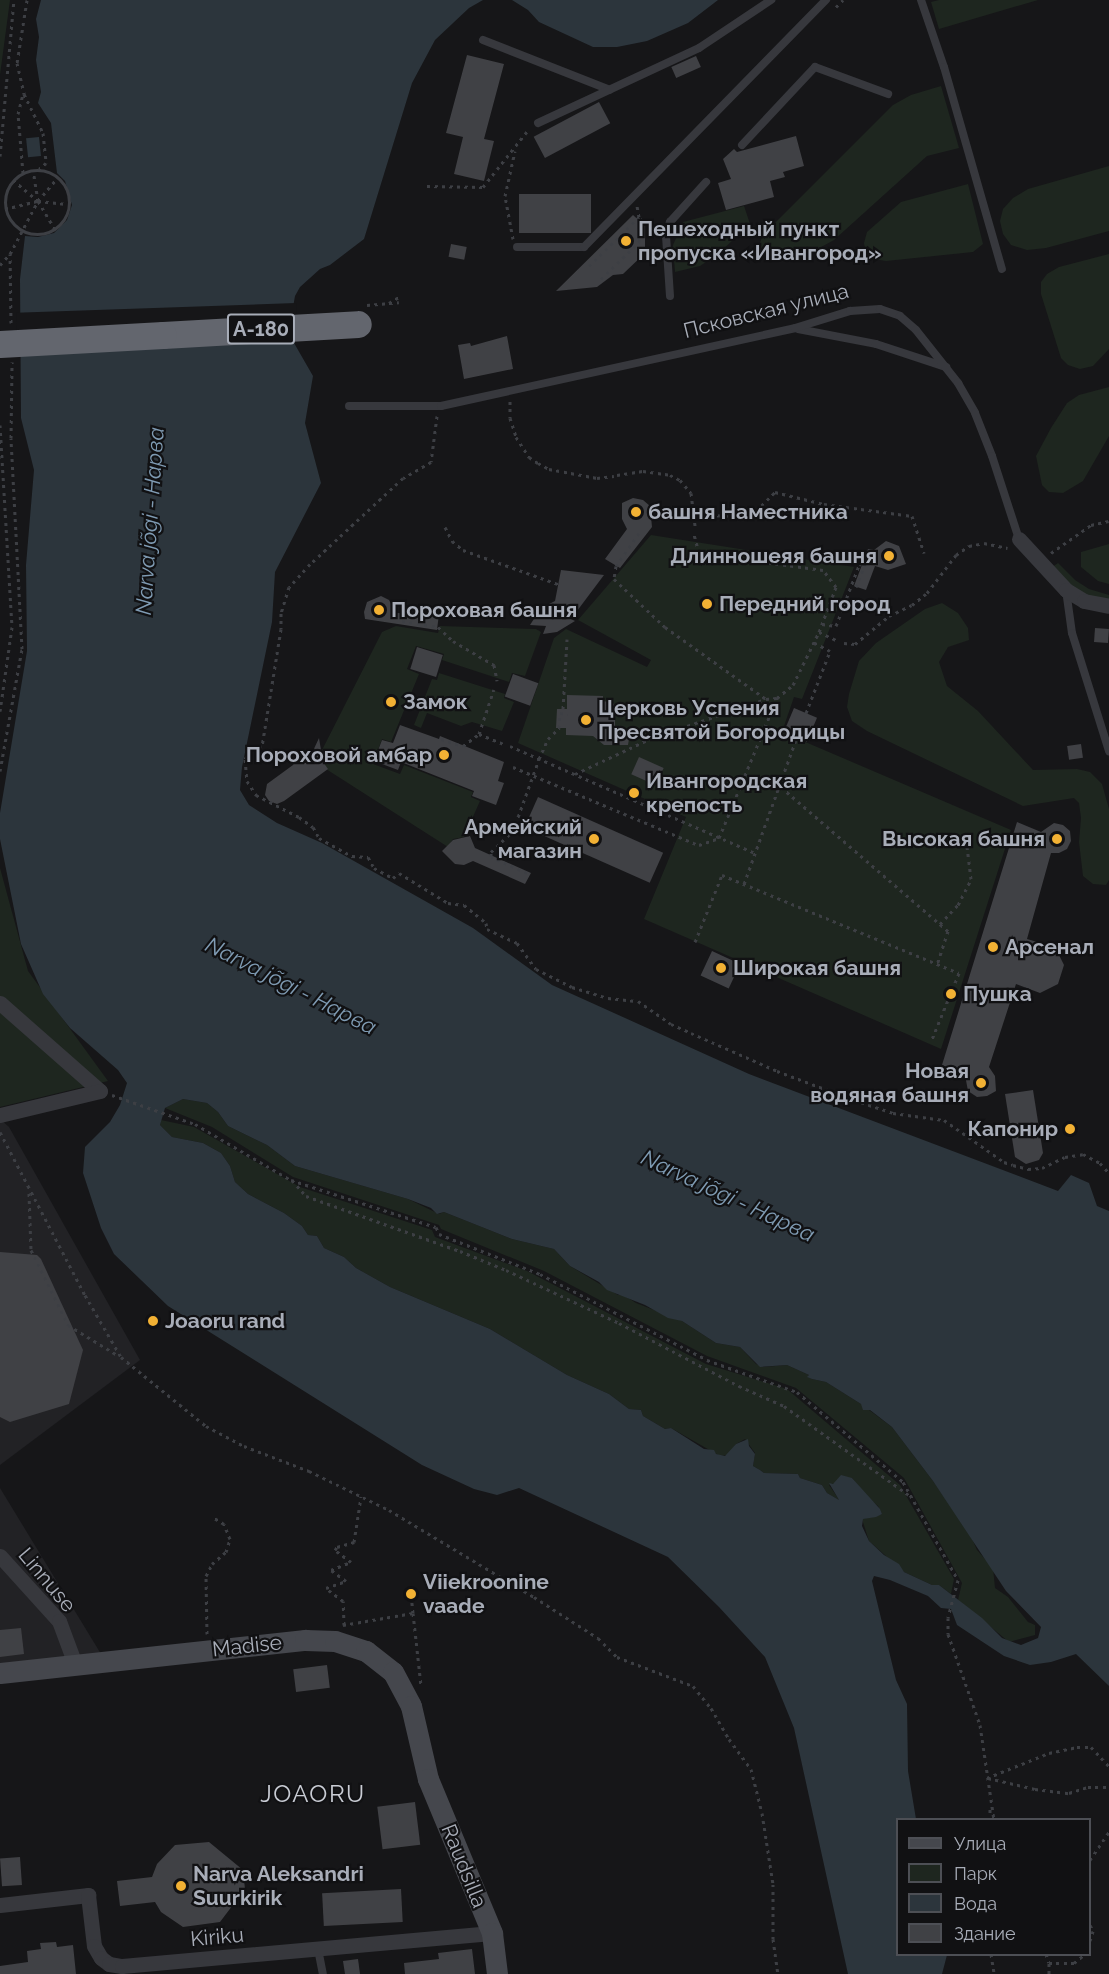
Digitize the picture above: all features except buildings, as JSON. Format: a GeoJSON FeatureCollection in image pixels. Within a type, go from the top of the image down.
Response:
{"type":"FeatureCollection","features":[{"type":"Feature","properties":{"kind":"highway","name":"А-180"},"geometry":{"type":"LineString","coordinates":[[0,344],[163,335],[357,315]]}},
{"type":"Feature","properties":{"kind":"street","name":"Псковская улица"},"geometry":{"type":"LineString","coordinates":[[1015,544],[1066,590],[1084,601],[1109,606]]}},
{"type":"Feature","properties":{"kind":"street"},"geometry":{"type":"LineString","coordinates":[[0,1003],[100,1091],[0,1115]]}},
{"type":"Feature","properties":{"kind":"street","name":"Linnuse"},"geometry":{"type":"LineString","coordinates":[[0,1556],[59,1622],[75,1664]]}},
{"type":"Feature","properties":{"kind":"street","name":"Madise"},"geometry":{"type":"LineString","coordinates":[[0,1673],[305,1640],[350,1644],[378,1658],[403,1687],[411,1706],[422,1760]]}},
{"type":"Feature","properties":{"kind":"street","name":"Raudsilla"},"geometry":{"type":"LineString","coordinates":[[422,1760],[492,1933],[497,1974]]}},
{"type":"Feature","properties":{"kind":"street","name":"Kiriku"},"geometry":{"type":"LineString","coordinates":[[0,1905],[88,1895],[94,1946],[101,1958],[109,1964],[122,1966],[492,1933]]}},
{"type":"Feature","properties":{"kind":"lane"},"geometry":{"type":"LineString","coordinates":[[538,123],[699,48],[771,0]]}},
{"type":"Feature","properties":{"kind":"lane"},"geometry":{"type":"LineString","coordinates":[[517,247],[584,248],[826,0]]}},
{"type":"Feature","properties":{"kind":"lane"},"geometry":{"type":"LineString","coordinates":[[921,0],[948,77],[1002,269]]}},
{"type":"Feature","properties":{"kind":"lane"},"geometry":{"type":"LineString","coordinates":[[483,40],[610,90]]}},
{"type":"Feature","properties":{"kind":"lane"},"geometry":{"type":"LineString","coordinates":[[742,145],[815,67],[888,94]]}},
{"type":"Feature","properties":{"kind":"lane"},"geometry":{"type":"LineString","coordinates":[[670,296],[666,235],[670,222],[706,182]]}},
{"type":"Feature","properties":{"kind":"lane","name":"Псковская улица"},"geometry":{"type":"LineString","coordinates":[[349,406],[417,408],[441,406],[510,393],[795,328],[850,311],[880,309],[900,316],[916,330],[947,367],[975,413],[1001,479],[1015,544]]}},
{"type":"Feature","properties":{"kind":"lane"},"geometry":{"type":"LineString","coordinates":[[795,328],[876,344],[947,367]]}},
{"type":"Feature","properties":{"kind":"lane"},"geometry":{"type":"LineString","coordinates":[[1066,590],[1072,633],[1109,751]]}},
{"type":"Feature","properties":{"kind":"lane"},"geometry":{"type":"LineString","coordinates":[[318,1949],[323,1974]]}},
{"type":"Feature","properties":{"kind":"path"},"geometry":{"type":"LineString","coordinates":[[0,156],[15,0]]}},
{"type":"Feature","properties":{"kind":"path"},"geometry":{"type":"LineString","coordinates":[[27,0],[17,54],[24,94],[44,133],[46,163],[39,169],[23,172],[13,180],[2,199],[9,219],[21,230],[37,234],[54,229],[65,218],[69,204],[67,189],[58,177],[39,169]]}},
{"type":"Feature","properties":{"kind":"path"},"geometry":{"type":"LineString","coordinates":[[23,172],[18,114],[24,94]]}},
{"type":"Feature","properties":{"kind":"path"},"geometry":{"type":"LineString","coordinates":[[427,186],[483,187],[515,149],[524,133],[538,123]]}},
{"type":"Feature","properties":{"kind":"path"},"geometry":{"type":"LineString","coordinates":[[515,149],[505,196],[513,241],[517,247]]}},
{"type":"Feature","properties":{"kind":"path"},"geometry":{"type":"LineString","coordinates":[[33,170],[38,201]]}},
{"type":"Feature","properties":{"kind":"path"},"geometry":{"type":"LineString","coordinates":[[21,230],[38,201],[58,177]]}},
{"type":"Feature","properties":{"kind":"path"},"geometry":{"type":"LineString","coordinates":[[13,180],[38,201],[54,229]]}},
{"type":"Feature","properties":{"kind":"path"},"geometry":{"type":"LineString","coordinates":[[5,209],[38,201],[69,204]]}},
{"type":"Feature","properties":{"kind":"path"},"geometry":{"type":"LineString","coordinates":[[589,266],[640,215],[642,221],[639,242],[601,279]]}},
{"type":"Feature","properties":{"kind":"path"},"geometry":{"type":"LineString","coordinates":[[0,265],[10,254]]}},
{"type":"Feature","properties":{"kind":"path"},"geometry":{"type":"LineString","coordinates":[[388,304],[399,297]]}},
{"type":"Feature","properties":{"kind":"path"},"geometry":{"type":"LineString","coordinates":[[357,315],[399,302]]}},
{"type":"Feature","properties":{"kind":"path"},"geometry":{"type":"LineString","coordinates":[[510,393],[512,427],[529,456],[549,469],[597,478],[643,471],[670,475],[680,480],[692,493],[695,526]]}},
{"type":"Feature","properties":{"kind":"path"},"geometry":{"type":"LineString","coordinates":[[441,406],[434,425],[431,462],[403,478],[310,564],[289,587],[281,613],[281,629],[262,746],[251,750],[245,759],[247,781],[256,795],[299,817],[313,827],[319,838],[335,848],[352,856],[368,858],[374,868],[393,878],[399,873],[418,883],[421,889],[448,903],[464,905],[486,923],[488,929],[517,943],[542,973],[557,978],[572,987],[608,998],[638,1001],[671,1024],[777,1071],[854,1100],[892,1113],[944,1120],[1004,1162],[1012,1165],[1028,1169],[1042,1168],[1065,1157],[1083,1154],[1100,1163],[1109,1173]]}},
{"type":"Feature","properties":{"kind":"path"},"geometry":{"type":"LineString","coordinates":[[0,425],[12,627],[0,711]]}},
{"type":"Feature","properties":{"kind":"path"},"geometry":{"type":"LineString","coordinates":[[0,771],[22,649],[10,438]]}},
{"type":"Feature","properties":{"kind":"path"},"geometry":{"type":"LineString","coordinates":[[695,515],[751,516],[775,492],[824,504],[912,516],[924,553]]}},
{"type":"Feature","properties":{"kind":"path"},"geometry":{"type":"LineString","coordinates":[[1051,553],[1091,525],[1109,521]]}},
{"type":"Feature","properties":{"kind":"path"},"geometry":{"type":"LineString","coordinates":[[444,527],[452,541],[464,550],[558,584]]}},
{"type":"Feature","properties":{"kind":"path"},"geometry":{"type":"LineString","coordinates":[[639,533],[616,566],[614,579],[665,627],[766,699]]}},
{"type":"Feature","properties":{"kind":"path"},"geometry":{"type":"LineString","coordinates":[[513,767],[699,845],[719,838],[777,698],[793,685],[819,632],[836,587],[823,570],[699,553],[694,534]]}},
{"type":"Feature","properties":{"kind":"path"},"geometry":{"type":"LineString","coordinates":[[844,643],[855,644],[889,615],[912,605],[927,592],[956,555],[969,546],[984,543],[1015,544]]}},
{"type":"Feature","properties":{"kind":"path"},"geometry":{"type":"LineString","coordinates":[[822,624],[836,626],[856,572],[867,558],[856,586]]}},
{"type":"Feature","properties":{"kind":"path"},"geometry":{"type":"LineString","coordinates":[[402,621],[438,627],[453,641],[494,665],[496,681]]}},
{"type":"Feature","properties":{"kind":"path"},"geometry":{"type":"LineString","coordinates":[[819,632],[836,640]]}},
{"type":"Feature","properties":{"kind":"path"},"geometry":{"type":"LineString","coordinates":[[563,709],[567,639]]}},
{"type":"Feature","properties":{"kind":"path"},"geometry":{"type":"LineString","coordinates":[[806,713],[830,651],[813,642]]}},
{"type":"Feature","properties":{"kind":"path"},"geometry":{"type":"LineString","coordinates":[[441,739],[463,746],[478,734],[494,689]]}},
{"type":"Feature","properties":{"kind":"path"},"geometry":{"type":"LineString","coordinates":[[574,774],[652,738],[766,699],[777,698]]}},
{"type":"Feature","properties":{"kind":"path"},"geometry":{"type":"LineString","coordinates":[[527,873],[491,857],[490,852],[513,831],[538,759],[548,739],[560,728],[560,713],[568,714]]}},
{"type":"Feature","properties":{"kind":"path"},"geometry":{"type":"LineString","coordinates":[[556,731],[562,728]]}},
{"type":"Feature","properties":{"kind":"path"},"geometry":{"type":"LineString","coordinates":[[478,734],[504,744]]}},
{"type":"Feature","properties":{"kind":"path"},"geometry":{"type":"LineString","coordinates":[[744,884],[781,787],[797,737]]}},
{"type":"Feature","properties":{"kind":"path"},"geometry":{"type":"LineString","coordinates":[[510,746],[755,853]]}},
{"type":"Feature","properties":{"kind":"path"},"geometry":{"type":"LineString","coordinates":[[781,787],[948,931],[937,964]]}},
{"type":"Feature","properties":{"kind":"path"},"geometry":{"type":"LineString","coordinates":[[940,924],[958,905],[971,879],[967,846]]}},
{"type":"Feature","properties":{"kind":"path"},"geometry":{"type":"LineString","coordinates":[[695,942],[722,875],[744,884],[959,973],[932,1039]]}},
{"type":"Feature","properties":{"kind":"path"},"geometry":{"type":"LineString","coordinates":[[120,1098],[169,1115],[220,1137],[291,1180],[436,1227],[439,1234],[540,1274],[707,1360],[791,1389],[903,1482],[958,1581],[948,1618],[948,1634],[980,1725],[992,1818]]}},
{"type":"Feature","properties":{"kind":"path"},"geometry":{"type":"LineString","coordinates":[[0,1132],[29,1192],[121,1357]]}},
{"type":"Feature","properties":{"kind":"path"},"geometry":{"type":"LineString","coordinates":[[291,1180],[293,1185],[306,1196],[460,1251],[506,1270],[619,1323],[739,1386],[784,1406],[910,1496]]}},
{"type":"Feature","properties":{"kind":"path"},"geometry":{"type":"LineString","coordinates":[[29,1192],[31,1250],[68,1325],[121,1357],[206,1426],[244,1446],[309,1470],[361,1496],[440,1539],[534,1597],[598,1638],[617,1657],[693,1686],[711,1708],[729,1739],[751,1769],[762,1813],[773,1884],[773,1939],[778,1974]]}},
{"type":"Feature","properties":{"kind":"path"},"geometry":{"type":"LineString","coordinates":[[344,1624],[343,1601],[326,1588],[346,1581],[332,1570],[351,1562],[335,1550],[337,1547],[354,1542],[361,1496]]}},
{"type":"Feature","properties":{"kind":"path"},"geometry":{"type":"LineString","coordinates":[[207,1638],[206,1576],[212,1564],[226,1552],[230,1539],[225,1524],[213,1517]]}},
{"type":"Feature","properties":{"kind":"path"},"geometry":{"type":"LineString","coordinates":[[411,1594],[423,1696]]}},
{"type":"Feature","properties":{"kind":"path"},"geometry":{"type":"LineString","coordinates":[[333,1626],[413,1612]]}},
{"type":"Feature","properties":{"kind":"path"},"geometry":{"type":"LineString","coordinates":[[987,1778],[1061,1749],[1091,1747],[1109,1766]]}},
{"type":"Feature","properties":{"kind":"path"},"geometry":{"type":"LineString","coordinates":[[987,1778],[1035,1789],[1069,1793],[1088,1787],[1109,1787]]}},
{"type":"Feature","properties":{"kind":"path"},"geometry":{"type":"LineString","coordinates":[[1091,1857],[1109,1832]]}},
{"type":"Feature","properties":{"kind":"path"},"geometry":{"type":"LineString","coordinates":[[992,1956],[993,1974]]}},
{"type":"Feature","properties":{"kind":"path"},"geometry":{"type":"LineString","coordinates":[[1047,1956],[1049,1974]]}},
{"type":"Feature","properties":{"kind":"path"},"geometry":{"type":"LineString","coordinates":[[1049,1963],[1074,1963],[1083,1956]]}},
{"type":"Feature","properties":{"kind":"shaded area"},"geometry":{"type":"Polygon","coordinates":[[[0,1119],[9,1127],[140,1360],[0,1465],[0,1119]]]}},
{"type":"Feature","properties":{"kind":"shaded area"},"geometry":{"type":"Polygon","coordinates":[[[0,1488],[101,1654],[0,1666],[0,1488]]]}},
{"type":"Feature","properties":{"kind":"green space"},"geometry":{"type":"Polygon","coordinates":[[[0,0],[10,0],[0,75],[0,0]]]}},
{"type":"Feature","properties":{"kind":"green space"},"geometry":{"type":"Polygon","coordinates":[[[939,0],[1038,0],[939,29],[931,2],[939,0]]]}},
{"type":"Feature","properties":{"kind":"green space"},"geometry":{"type":"Polygon","coordinates":[[[941,86],[959,148],[927,156],[834,240],[814,251],[770,256],[763,253],[759,245],[763,235],[893,105],[911,95],[941,86]]]}},
{"type":"Feature","properties":{"kind":"green space"},"geometry":{"type":"Polygon","coordinates":[[[1109,166],[1109,231],[1046,248],[1027,250],[1011,245],[1003,234],[1000,221],[1003,209],[1013,198],[1028,189],[1109,166]]]}},
{"type":"Feature","properties":{"kind":"green space"},"geometry":{"type":"Polygon","coordinates":[[[968,184],[983,244],[973,252],[886,261],[874,259],[866,253],[864,243],[867,232],[901,202],[968,184]]]}},
{"type":"Feature","properties":{"kind":"green space"},"geometry":{"type":"Polygon","coordinates":[[[744,206],[750,224],[718,254],[700,266],[675,272],[673,245],[683,222],[744,206]]]}},
{"type":"Feature","properties":{"kind":"green space"},"geometry":{"type":"Polygon","coordinates":[[[1109,254],[1109,349],[1093,366],[1080,369],[1068,365],[1061,358],[1041,294],[1041,282],[1047,274],[1059,267],[1109,254]]]}},
{"type":"Feature","properties":{"kind":"green space"},"geometry":{"type":"Polygon","coordinates":[[[1109,387],[1109,436],[1083,481],[1063,493],[1049,492],[1042,485],[1036,456],[1051,428],[1067,403],[1079,395],[1109,387]]]}},
{"type":"Feature","properties":{"kind":"green space"},"geometry":{"type":"Polygon","coordinates":[[[651,535],[854,567],[802,699],[794,697],[782,732],[1011,830],[941,1049],[644,919],[686,817],[518,743],[554,638],[566,629],[647,667],[651,660],[578,620],[651,535]]]}},
{"type":"Feature","properties":{"kind":"green space"},"geometry":{"type":"Polygon","coordinates":[[[1109,544],[1109,584],[1098,581],[1081,567],[1081,552],[1109,544]]]}},
{"type":"Feature","properties":{"kind":"green space"},"geometry":{"type":"Polygon","coordinates":[[[1058,563],[1075,580],[1089,589],[1109,595],[1109,602],[1086,597],[1051,568],[1058,563]]]}},
{"type":"Feature","properties":{"kind":"green space"},"geometry":{"type":"Polygon","coordinates":[[[942,603],[958,613],[968,628],[969,640],[948,647],[939,662],[947,686],[978,711],[1033,770],[1077,769],[1090,772],[1102,784],[1109,809],[1109,880],[1106,885],[1093,884],[1083,876],[1079,842],[1081,818],[1079,803],[1074,798],[1023,806],[867,731],[852,721],[847,707],[859,661],[876,643],[925,609],[942,603]]]}},
{"type":"Feature","properties":{"kind":"green space"},"geometry":{"type":"Polygon","coordinates":[[[396,626],[438,633],[440,626],[536,629],[541,632],[525,676],[512,673],[509,682],[442,660],[444,654],[416,646],[407,669],[419,674],[391,742],[382,739],[373,764],[400,774],[404,765],[473,792],[471,797],[480,801],[464,837],[453,839],[448,847],[326,769],[320,754],[382,632],[396,626]]]}},
{"type":"Feature","properties":{"kind":"green space"},"geometry":{"type":"Polygon","coordinates":[[[439,673],[505,694],[504,698],[514,702],[502,731],[472,722],[461,726],[427,713],[421,728],[414,725],[432,679],[437,680],[439,673]]]}},
{"type":"Feature","properties":{"kind":"green space"},"geometry":{"type":"Polygon","coordinates":[[[0,868],[28,971],[108,1081],[0,1107],[0,868]]]}},
{"type":"Feature","properties":{"kind":"green space"},"geometry":{"type":"Polygon","coordinates":[[[183,1099],[207,1103],[218,1112],[228,1126],[267,1145],[295,1166],[408,1199],[439,1214],[444,1212],[512,1239],[554,1249],[570,1266],[618,1295],[622,1294],[636,1303],[682,1321],[716,1343],[740,1347],[756,1364],[764,1367],[787,1365],[809,1375],[808,1377],[812,1379],[826,1382],[861,1404],[892,1427],[933,1481],[969,1532],[977,1550],[993,1568],[995,1588],[1008,1597],[1028,1622],[1035,1625],[1035,1635],[1009,1642],[958,1600],[962,1583],[904,1478],[796,1388],[707,1356],[544,1271],[441,1229],[439,1225],[293,1177],[212,1127],[165,1108],[183,1099]]]}},
{"type":"Feature","properties":{"kind":"green space"},"geometry":{"type":"Polygon","coordinates":[[[161,1120],[194,1127],[300,1187],[432,1230],[435,1237],[527,1271],[706,1364],[787,1389],[900,1485],[954,1579],[951,1594],[939,1585],[932,1585],[904,1572],[869,1541],[862,1519],[882,1514],[878,1506],[867,1497],[852,1478],[829,1485],[840,1501],[827,1493],[822,1485],[800,1478],[798,1474],[764,1473],[753,1466],[755,1453],[745,1439],[736,1444],[728,1455],[720,1456],[671,1428],[665,1429],[643,1416],[641,1410],[629,1409],[609,1394],[567,1375],[490,1329],[390,1287],[356,1268],[344,1257],[324,1248],[317,1236],[308,1235],[302,1226],[284,1213],[248,1194],[235,1182],[230,1166],[221,1153],[203,1143],[172,1137],[160,1125],[161,1120]]]}},
{"type":"Feature","properties":{"kind":"water","name":"Narva jõgi - Нарва"},"geometry":{"type":"Polygon","coordinates":[[[41,0],[483,0],[469,8],[435,40],[412,83],[364,239],[330,265],[320,269],[300,287],[295,296],[292,313],[294,343],[313,376],[305,423],[321,483],[275,572],[272,622],[242,767],[240,790],[249,805],[277,823],[322,843],[473,928],[552,985],[749,1074],[1058,1191],[1071,1175],[1089,1183],[1097,1206],[1109,1211],[1109,1686],[1076,1654],[1051,1662],[1030,1665],[1004,1656],[957,1625],[951,1609],[941,1608],[928,1596],[890,1580],[874,1576],[872,1581],[896,1680],[907,1704],[908,1771],[916,1818],[896,1818],[896,1956],[947,1956],[942,1974],[848,1974],[794,1728],[765,1657],[668,1557],[519,1488],[497,1495],[474,1489],[422,1465],[168,1306],[114,1254],[101,1228],[83,1173],[85,1147],[110,1122],[120,1105],[127,1083],[118,1070],[70,1028],[43,994],[21,944],[0,839],[0,813],[27,651],[26,565],[34,470],[21,418],[20,279],[25,236],[38,237],[54,233],[67,220],[72,205],[65,181],[57,173],[51,123],[38,103],[41,92],[36,60],[39,37],[36,19],[41,0]],[[183,1099],[165,1108],[160,1125],[172,1137],[203,1143],[221,1153],[230,1166],[235,1182],[248,1194],[284,1213],[302,1226],[308,1235],[317,1236],[324,1248],[344,1257],[356,1268],[390,1287],[490,1329],[567,1375],[609,1394],[629,1409],[641,1410],[643,1416],[665,1429],[671,1428],[704,1449],[714,1450],[716,1454],[725,1456],[736,1444],[748,1439],[749,1446],[755,1454],[753,1466],[764,1473],[798,1474],[800,1478],[822,1485],[827,1493],[839,1500],[829,1483],[833,1484],[841,1475],[852,1478],[880,1509],[882,1514],[863,1519],[862,1526],[869,1541],[884,1555],[899,1564],[904,1572],[932,1585],[939,1585],[982,1618],[1002,1638],[1021,1645],[1038,1638],[1041,1627],[1006,1591],[933,1481],[892,1427],[870,1410],[863,1410],[861,1404],[826,1382],[807,1377],[809,1375],[787,1365],[760,1367],[740,1347],[716,1343],[682,1321],[668,1318],[645,1305],[607,1290],[599,1282],[570,1266],[554,1249],[512,1239],[444,1212],[437,1214],[431,1208],[408,1199],[295,1166],[267,1145],[228,1126],[218,1112],[207,1103],[183,1099]]]}},
{"type":"Feature","properties":{"kind":"water"},"geometry":{"type":"Polygon","coordinates":[[[512,0],[718,0],[688,23],[647,41],[617,47],[593,47],[539,22],[528,10],[512,0]]]}},
{"type":"Feature","properties":{"kind":"water"},"geometry":{"type":"Polygon","coordinates":[[[39,137],[41,156],[28,157],[26,138],[39,137]]]}},
{"type":"Feature","properties":{"kind":"pier"},"geometry":{"type":"Polygon","coordinates":[[[296,303],[297,341],[17,351],[16,313],[296,303]]]}},
{"type":"Feature","properties":{"kind":"place","name":"Пешеходный пункт пропуска «Ивангород»"},"geometry":{"type":"Point","coordinates":[626,241]}},
{"type":"Feature","properties":{"kind":"place","name":"башня Наместника"},"geometry":{"type":"Point","coordinates":[636,512]}},
{"type":"Feature","properties":{"kind":"place","name":"Длинношеяя башня"},"geometry":{"type":"Point","coordinates":[889,556]}},
{"type":"Feature","properties":{"kind":"place","name":"Передний город"},"geometry":{"type":"Point","coordinates":[707,604]}},
{"type":"Feature","properties":{"kind":"place","name":"Пороховая башня"},"geometry":{"type":"Point","coordinates":[379,610]}},
{"type":"Feature","properties":{"kind":"place","name":"Замок"},"geometry":{"type":"Point","coordinates":[391,702]}},
{"type":"Feature","properties":{"kind":"place","name":"Церковь Успения Пресвятой Богородицы"},"geometry":{"type":"Point","coordinates":[586,720]}},
{"type":"Feature","properties":{"kind":"place","name":"Пороховой амбар"},"geometry":{"type":"Point","coordinates":[444,755]}},
{"type":"Feature","properties":{"kind":"place","name":"Ивангородская крепость"},"geometry":{"type":"Point","coordinates":[634,793]}},
{"type":"Feature","properties":{"kind":"place","name":"Армейский магазин"},"geometry":{"type":"Point","coordinates":[594,839]}},
{"type":"Feature","properties":{"kind":"place","name":"Высокая башня"},"geometry":{"type":"Point","coordinates":[1057,839]}},
{"type":"Feature","properties":{"kind":"place","name":"Арсенал"},"geometry":{"type":"Point","coordinates":[993,947]}},
{"type":"Feature","properties":{"kind":"place","name":"Широкая башня"},"geometry":{"type":"Point","coordinates":[721,968]}},
{"type":"Feature","properties":{"kind":"place","name":"Пушка"},"geometry":{"type":"Point","coordinates":[951,994]}},
{"type":"Feature","properties":{"kind":"place","name":"Новая водяная башня"},"geometry":{"type":"Point","coordinates":[981,1083]}},
{"type":"Feature","properties":{"kind":"place","name":"Капонир"},"geometry":{"type":"Point","coordinates":[1070,1129]}},
{"type":"Feature","properties":{"kind":"place","name":"Joaoru rand"},"geometry":{"type":"Point","coordinates":[153,1321]}},
{"type":"Feature","properties":{"kind":"place","name":"Viiekroonine vaade"},"geometry":{"type":"Point","coordinates":[411,1594]}},
{"type":"Feature","properties":{"kind":"place","name":"Narva Aleksandri Suurkirik"},"geometry":{"type":"Point","coordinates":[181,1886]}},
{"type":"Feature","properties":{"kind":"district","name":"JOAORU"},"geometry":{"type":"Point","coordinates":[313,1794]}}]}
